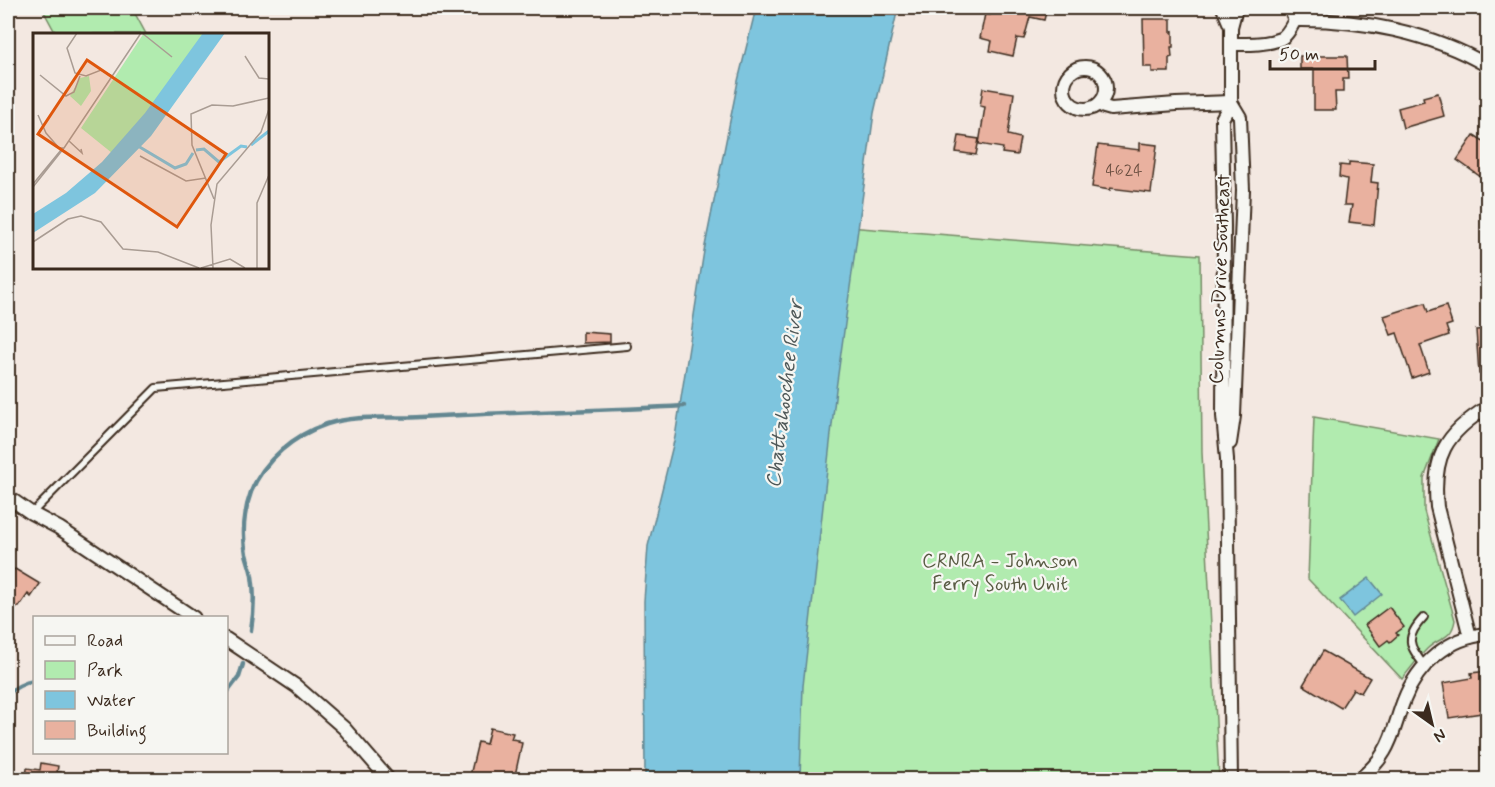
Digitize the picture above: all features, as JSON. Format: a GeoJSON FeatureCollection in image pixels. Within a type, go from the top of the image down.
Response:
{"type":"FeatureCollection","features":[{"type":"Feature","properties":{"kind":"street","name":"Columns Drive Southeast"},"geometry":{"type":"LineString","coordinates":[[1223,8],[1231,27]]}},
{"type":"Feature","properties":{"kind":"street","name":"Columns Drive Southeast"},"geometry":{"type":"LineString","coordinates":[[1231,780],[1227,459],[1223,416],[1222,119],[1231,102],[1231,27],[1236,8]]}},
{"type":"Feature","properties":{"kind":"street"},"geometry":{"type":"LineString","coordinates":[[1231,44],[1264,43],[1281,38],[1294,20],[1290,8]]}},
{"type":"Feature","properties":{"kind":"street"},"geometry":{"type":"LineString","coordinates":[[1294,20],[1318,20],[1365,26],[1411,35],[1437,42],[1488,66]]}},
{"type":"Feature","properties":{"kind":"street","name":"Columns Drive Southeast"},"geometry":{"type":"LineString","coordinates":[[1227,459],[1234,416],[1243,190],[1240,117],[1231,102]]}},
{"type":"Feature","properties":{"kind":"street"},"geometry":{"type":"LineString","coordinates":[[1100,103],[1111,109],[1231,102]]}},
{"type":"Feature","properties":{"kind":"street"},"geometry":{"type":"LineString","coordinates":[[1470,637],[1437,507],[1434,485],[1438,464],[1445,446],[1456,430],[1471,417],[1488,407]]}},
{"type":"Feature","properties":{"kind":"street"},"geometry":{"type":"LineString","coordinates":[[8,497],[59,528],[191,616]]}},
{"type":"Feature","properties":{"kind":"street"},"geometry":{"type":"LineString","coordinates":[[1359,780],[1375,765],[1385,751],[1403,702],[1425,665],[1453,643],[1488,634]]}},
{"type":"Feature","properties":{"kind":"street"},"geometry":{"type":"LineString","coordinates":[[228,640],[296,686],[344,728],[389,780]]}},
{"type":"Feature","properties":{"kind":"lane"},"geometry":{"type":"LineString","coordinates":[[1224,226],[1242,226]]}},
{"type":"Feature","properties":{"kind":"lane"},"geometry":{"type":"LineString","coordinates":[[31,513],[156,388],[627,346]]}},
{"type":"Feature","properties":{"kind":"lane"},"geometry":{"type":"LineString","coordinates":[[1424,617],[1414,628],[1410,639],[1411,647],[1425,665]]}},
{"type":"Feature","properties":{"kind":"green space"},"geometry":{"type":"Polygon","coordinates":[[[42,8],[132,8],[145,33],[55,33],[42,8]]]}},
{"type":"Feature","properties":{"kind":"green space","name":"CRNRA - Johnson Ferry South Unit"},"geometry":{"type":"Polygon","coordinates":[[[848,227],[1200,255],[1202,453],[1219,779],[776,780],[848,227]]]}},
{"type":"Feature","properties":{"kind":"green space"},"geometry":{"type":"Polygon","coordinates":[[[1314,417],[1439,439],[1424,478],[1424,511],[1455,620],[1448,635],[1427,649],[1402,679],[1308,579],[1314,417]]]}},
{"type":"Feature","properties":{"kind":"water","name":"Chattahoochee River"},"geometry":{"type":"Polygon","coordinates":[[[756,8],[898,8],[874,113],[836,389],[803,686],[800,779],[645,779],[644,601],[648,546],[675,437],[704,251],[738,81],[756,8]]]}},
{"type":"Feature","properties":{"kind":"water"},"geometry":{"type":"Polygon","coordinates":[[[1369,578],[1382,594],[1353,617],[1340,600],[1369,578]]]}},
{"type":"Feature","properties":{"kind":"building"},"geometry":{"type":"Polygon","coordinates":[[[992,8],[1047,8],[1044,20],[1030,17],[1024,39],[1017,38],[1013,56],[990,51],[992,41],[980,38],[985,14],[990,15],[992,8]]]}},
{"type":"Feature","properties":{"kind":"building"},"geometry":{"type":"Polygon","coordinates":[[[1143,19],[1171,19],[1173,47],[1171,47],[1172,57],[1169,58],[1169,72],[1152,72],[1152,67],[1144,67],[1143,19]]]}},
{"type":"Feature","properties":{"kind":"building"},"geometry":{"type":"Polygon","coordinates":[[[1300,56],[1347,56],[1348,79],[1343,79],[1343,92],[1335,92],[1336,110],[1314,110],[1314,69],[1300,69],[1300,56]]]}},
{"type":"Feature","properties":{"kind":"building"},"geometry":{"type":"Polygon","coordinates":[[[983,88],[1014,93],[1008,135],[1020,138],[1017,155],[1002,153],[1003,148],[979,144],[985,107],[980,106],[983,88]]]}},
{"type":"Feature","properties":{"kind":"building"},"geometry":{"type":"Polygon","coordinates":[[[1438,93],[1444,116],[1403,128],[1398,108],[1424,101],[1423,97],[1438,93]]]}},
{"type":"Feature","properties":{"kind":"building"},"geometry":{"type":"Polygon","coordinates":[[[1474,135],[1488,144],[1488,182],[1457,160],[1474,135]]]}},
{"type":"Feature","properties":{"kind":"building"},"geometry":{"type":"Polygon","coordinates":[[[959,136],[979,139],[976,155],[956,152],[959,136]]]}},
{"type":"Feature","properties":{"kind":"building"},"geometry":{"type":"Polygon","coordinates":[[[1140,143],[1157,145],[1151,193],[1092,187],[1098,145],[1140,150],[1140,143]]]}},
{"type":"Feature","properties":{"kind":"building"},"geometry":{"type":"Polygon","coordinates":[[[1349,162],[1373,164],[1371,182],[1378,183],[1374,225],[1349,222],[1352,205],[1344,205],[1347,179],[1339,177],[1340,165],[1349,166],[1349,162]]]}},
{"type":"Feature","properties":{"kind":"building"},"geometry":{"type":"Polygon","coordinates":[[[1425,303],[1428,312],[1446,306],[1452,324],[1446,326],[1449,335],[1420,345],[1429,372],[1412,378],[1397,333],[1391,335],[1384,316],[1425,303]]]}},
{"type":"Feature","properties":{"kind":"building"},"geometry":{"type":"Polygon","coordinates":[[[1488,329],[1488,373],[1479,374],[1476,330],[1488,329]]]}},
{"type":"Feature","properties":{"kind":"building"},"geometry":{"type":"Polygon","coordinates":[[[583,332],[610,334],[610,342],[583,343],[583,332]]]}},
{"type":"Feature","properties":{"kind":"building"},"geometry":{"type":"Polygon","coordinates":[[[15,569],[40,584],[31,597],[28,594],[19,607],[8,609],[8,573],[15,569]]]}},
{"type":"Feature","properties":{"kind":"building"},"geometry":{"type":"Polygon","coordinates":[[[1389,607],[1404,627],[1390,642],[1388,640],[1380,646],[1365,625],[1389,607]]]}},
{"type":"Feature","properties":{"kind":"building"},"geometry":{"type":"Polygon","coordinates":[[[1323,651],[1370,678],[1361,693],[1353,689],[1341,708],[1303,685],[1323,651]]]}},
{"type":"Feature","properties":{"kind":"building"},"geometry":{"type":"Polygon","coordinates":[[[1488,671],[1488,712],[1449,718],[1443,683],[1472,678],[1471,673],[1488,671]]]}},
{"type":"Feature","properties":{"kind":"building"},"geometry":{"type":"Polygon","coordinates":[[[490,728],[513,733],[511,739],[522,743],[514,780],[469,780],[478,742],[486,744],[490,728]]]}},
{"type":"Feature","properties":{"kind":"building"},"geometry":{"type":"Polygon","coordinates":[[[41,763],[58,766],[59,780],[26,780],[27,768],[40,770],[41,763]]]}},
{"type":"Feature","properties":{"kind":"waterway"},"geometry":{"type":"LineString","coordinates":[[251,630],[254,590],[244,539],[244,523],[249,499],[257,480],[272,459],[303,435],[327,424],[362,418],[684,406]]}},
{"type":"Feature","properties":{"kind":"waterway"},"geometry":{"type":"LineString","coordinates":[[228,691],[239,677],[243,664]]}},
{"type":"Feature","properties":{"kind":"waterway"},"geometry":{"type":"LineString","coordinates":[[8,695],[20,686],[33,681]]}}]}
